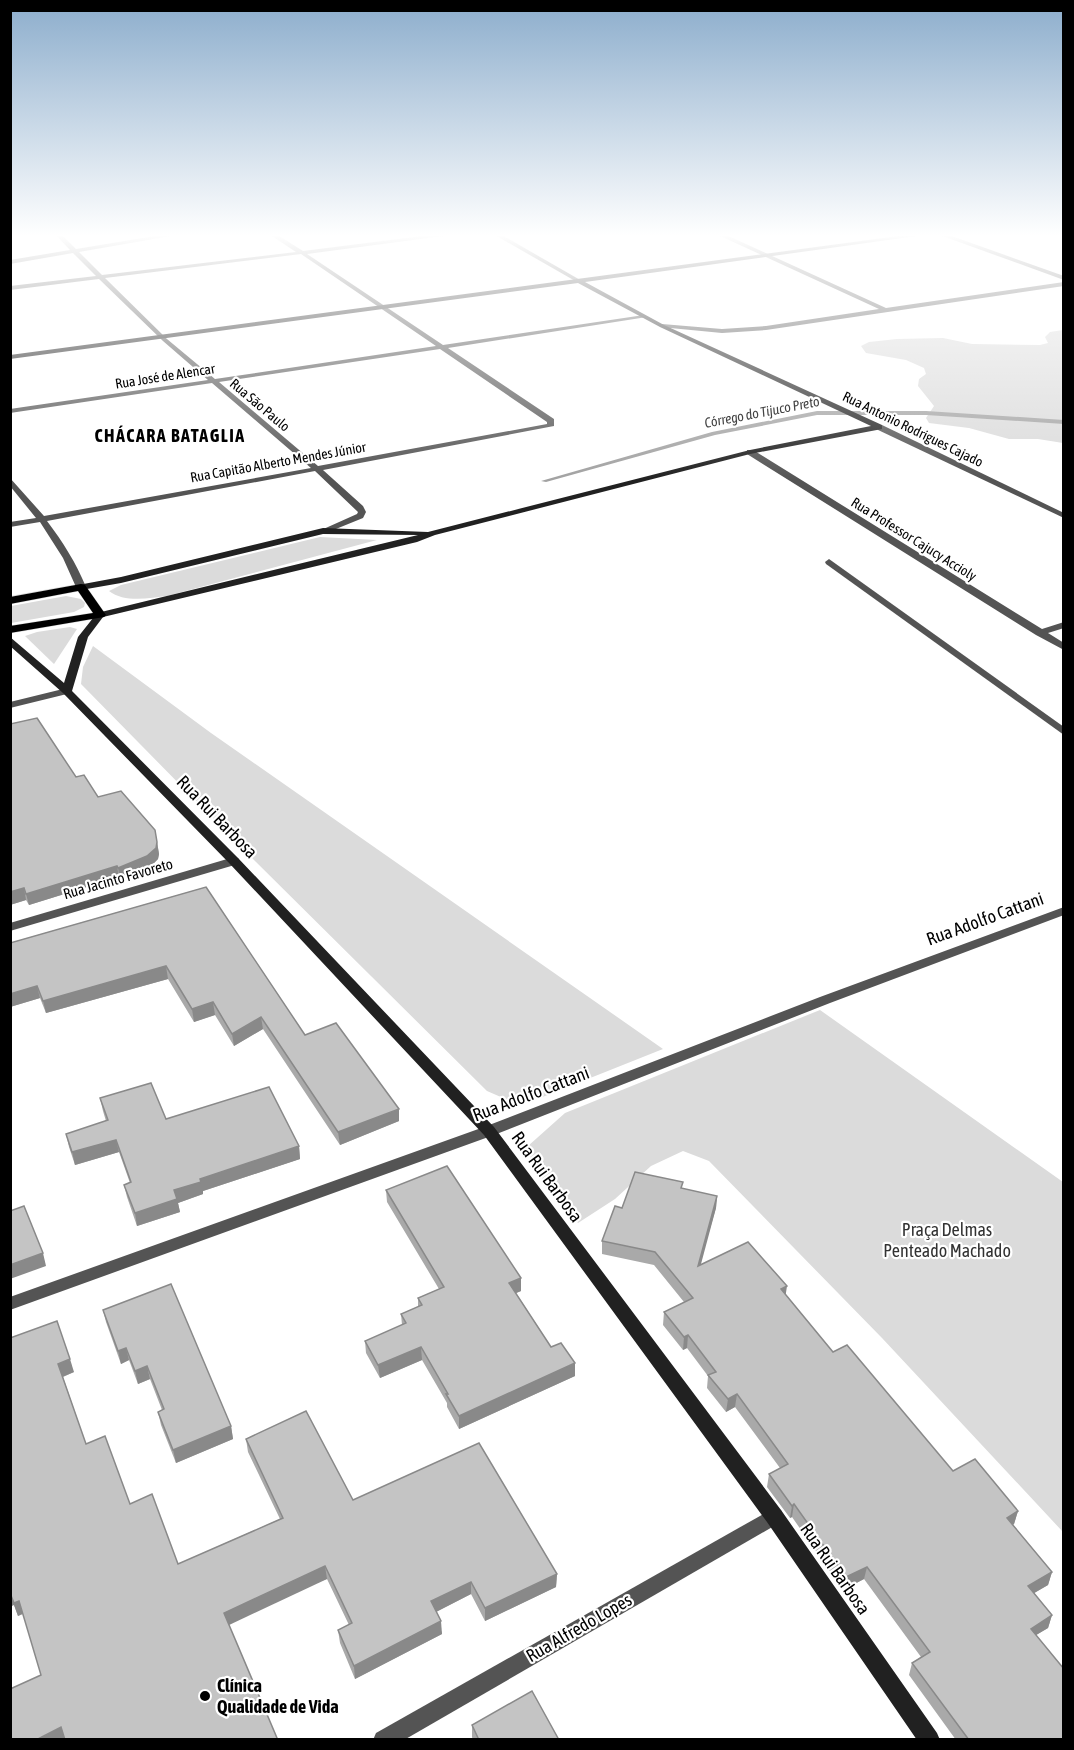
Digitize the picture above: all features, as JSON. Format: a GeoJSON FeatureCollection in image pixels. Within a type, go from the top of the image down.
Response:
{"type":"FeatureCollection","features":[{"type":"Feature","properties":{"kind":"main road"},"geometry":{"type":"LineString","coordinates":[[10,601],[81,587],[100,615],[10,630]]}},
{"type":"Feature","properties":{"kind":"street","name":"Rua São Paulo"},"geometry":{"type":"LineString","coordinates":[[139,316],[212,381],[317,469],[362,512],[352,520],[323,531]]}},
{"type":"Feature","properties":{"kind":"street"},"geometry":{"type":"LineString","coordinates":[[10,357],[317,316]]}},
{"type":"Feature","properties":{"kind":"street"},"geometry":{"type":"LineString","coordinates":[[394,316],[440,346]]}},
{"type":"Feature","properties":{"kind":"street"},"geometry":{"type":"LineString","coordinates":[[662,326],[699,330],[745,330],[851,316]]}},
{"type":"Feature","properties":{"kind":"street","name":"Rua Antonio Rodrigues Cajado"},"geometry":{"type":"LineString","coordinates":[[644,317],[1064,516]]}},
{"type":"Feature","properties":{"kind":"street","name":"Rua José de Alencar"},"geometry":{"type":"LineString","coordinates":[[10,411],[644,317]]}},
{"type":"Feature","properties":{"kind":"street","name":"Rua Capitão Alberto Mendes Júnior"},"geometry":{"type":"LineString","coordinates":[[10,525],[550,426],[550,421],[440,346]]}},
{"type":"Feature","properties":{"kind":"street"},"geometry":{"type":"LineString","coordinates":[[10,705],[67,691],[84,637],[100,615],[414,540],[432,533],[750,452],[876,425]]}},
{"type":"Feature","properties":{"kind":"street","name":"Rua Professor Cajucy Accioly"},"geometry":{"type":"LineString","coordinates":[[750,452],[1064,647]]}},
{"type":"Feature","properties":{"kind":"street"},"geometry":{"type":"LineString","coordinates":[[10,480],[41,518],[77,575],[81,587],[121,580],[323,531],[432,533]]}},
{"type":"Feature","properties":{"kind":"street"},"geometry":{"type":"LineString","coordinates":[[829,562],[1064,732]]}},
{"type":"Feature","properties":{"kind":"street"},"geometry":{"type":"LineString","coordinates":[[1040,633],[1064,626]]}},
{"type":"Feature","properties":{"kind":"street","name":"Rua Rui Barbosa"},"geometry":{"type":"LineString","coordinates":[[10,640],[67,691],[234,861],[489,1131],[774,1516],[930,1740]]}},
{"type":"Feature","properties":{"kind":"street","name":"Rua Jacinto Favoreto"},"geometry":{"type":"LineString","coordinates":[[10,927],[234,861]]}},
{"type":"Feature","properties":{"kind":"street","name":"Rua Adolfo Cattani"},"geometry":{"type":"LineString","coordinates":[[10,1305],[489,1131],[825,1000],[1064,911]]}},
{"type":"Feature","properties":{"kind":"street","name":"Rua Alfredo Lopes"},"geometry":{"type":"LineString","coordinates":[[383,1740],[774,1516]]}},
{"type":"Feature","properties":{"kind":"green space"},"geometry":{"type":"Polygon","coordinates":[[[1063,330],[1063,443],[1038,439],[1009,439],[969,428],[929,423],[926,418],[934,406],[918,386],[919,379],[926,374],[924,368],[906,360],[866,353],[861,346],[869,342],[897,339],[943,338],[972,344],[1040,345],[1048,343],[1045,337],[1050,332],[1063,330]]]}},
{"type":"Feature","properties":{"kind":"green space"},"geometry":{"type":"Polygon","coordinates":[[[320,537],[377,540],[167,596],[129,598],[109,591],[121,585],[320,537]]]}},
{"type":"Feature","properties":{"kind":"green space"},"geometry":{"type":"Polygon","coordinates":[[[66,596],[81,599],[85,603],[84,607],[74,612],[11,623],[11,606],[66,596]]]}},
{"type":"Feature","properties":{"kind":"green space"},"geometry":{"type":"Polygon","coordinates":[[[70,627],[77,629],[54,664],[25,636],[37,632],[70,627]]]}},
{"type":"Feature","properties":{"kind":"green space"},"geometry":{"type":"Polygon","coordinates":[[[93,646],[211,733],[663,1049],[535,1100],[512,1102],[487,1091],[255,861],[81,684],[83,667],[93,646]]]}},
{"type":"Feature","properties":{"kind":"green space","name":"Praça Delmas Penteado Machado"},"geometry":{"type":"Polygon","coordinates":[[[820,1010],[1063,1182],[1063,1532],[882,1338],[709,1161],[683,1151],[651,1166],[615,1199],[578,1223],[532,1166],[528,1146],[565,1113],[820,1010]]]}},
{"type":"Feature","properties":{"kind":"building"},"geometry":{"type":"Polygon","coordinates":[[[37,718],[76,777],[84,775],[98,797],[121,791],[155,830],[156,848],[147,856],[118,868],[117,866],[26,894],[24,888],[10,892],[10,724],[37,718]]]}},
{"type":"Feature","properties":{"kind":"building"},"geometry":{"type":"Polygon","coordinates":[[[206,887],[305,1035],[336,1023],[399,1109],[338,1132],[261,1017],[232,1034],[213,1002],[192,1009],[166,966],[43,1001],[37,986],[10,994],[10,943],[206,887]]]}},
{"type":"Feature","properties":{"kind":"building"},"geometry":{"type":"Polygon","coordinates":[[[151,1083],[166,1119],[269,1087],[299,1146],[200,1179],[201,1182],[174,1190],[177,1199],[135,1213],[124,1185],[131,1182],[116,1140],[72,1152],[66,1134],[108,1120],[100,1098],[151,1083]]]}},
{"type":"Feature","properties":{"kind":"building"},"geometry":{"type":"Polygon","coordinates":[[[447,1166],[521,1278],[509,1283],[551,1347],[561,1343],[575,1363],[459,1416],[421,1347],[378,1365],[365,1341],[406,1323],[401,1314],[422,1305],[418,1298],[444,1287],[386,1190],[447,1166]]]}},
{"type":"Feature","properties":{"kind":"building"},"geometry":{"type":"Polygon","coordinates":[[[635,1172],[683,1182],[681,1188],[717,1196],[698,1266],[748,1242],[787,1286],[781,1289],[833,1352],[847,1345],[953,1471],[975,1459],[1018,1511],[1007,1518],[1052,1572],[1028,1586],[1052,1615],[1031,1629],[1064,1669],[1064,1740],[969,1740],[912,1663],[930,1652],[867,1567],[846,1577],[794,1504],[792,1506],[769,1474],[788,1464],[737,1394],[728,1399],[708,1375],[716,1372],[688,1335],[684,1337],[664,1312],[693,1298],[655,1252],[602,1241],[615,1206],[622,1208],[635,1172]]]}},
{"type":"Feature","properties":{"kind":"building"},"geometry":{"type":"Polygon","coordinates":[[[24,1206],[43,1253],[10,1265],[10,1211],[24,1206]]]}},
{"type":"Feature","properties":{"kind":"building"},"geometry":{"type":"Polygon","coordinates":[[[171,1284],[231,1426],[173,1450],[158,1412],[164,1409],[147,1366],[135,1371],[126,1348],[118,1351],[103,1310],[171,1284]]]}},
{"type":"Feature","properties":{"kind":"building"},"geometry":{"type":"Polygon","coordinates":[[[57,1321],[70,1359],[58,1364],[86,1444],[105,1436],[130,1504],[152,1494],[178,1564],[283,1518],[246,1439],[306,1411],[353,1500],[479,1443],[557,1574],[485,1608],[471,1582],[431,1601],[441,1621],[354,1666],[338,1630],[352,1623],[325,1566],[224,1613],[277,1738],[274,1740],[65,1740],[61,1727],[36,1740],[12,1740],[10,1689],[41,1675],[19,1601],[14,1603],[10,1593],[10,1338],[57,1321]]]}},
{"type":"Feature","properties":{"kind":"building"},"geometry":{"type":"Polygon","coordinates":[[[532,1691],[559,1740],[479,1740],[472,1725],[532,1691]]]}},
{"type":"Feature","properties":{"kind":"waterway","name":"Córrego do Tijuco Preto"},"geometry":{"type":"LineString","coordinates":[[544,481],[714,433],[817,413],[926,413],[1064,422]]}},
{"type":"Feature","properties":{"kind":"place","name":"Clínica Qualidade de Vida"},"geometry":{"type":"Point","coordinates":[205,1696]}},
{"type":"Feature","properties":{"kind":"district","name":"CHÁCARA BATAGLIA"},"geometry":{"type":"Point","coordinates":[170,436]}}]}
